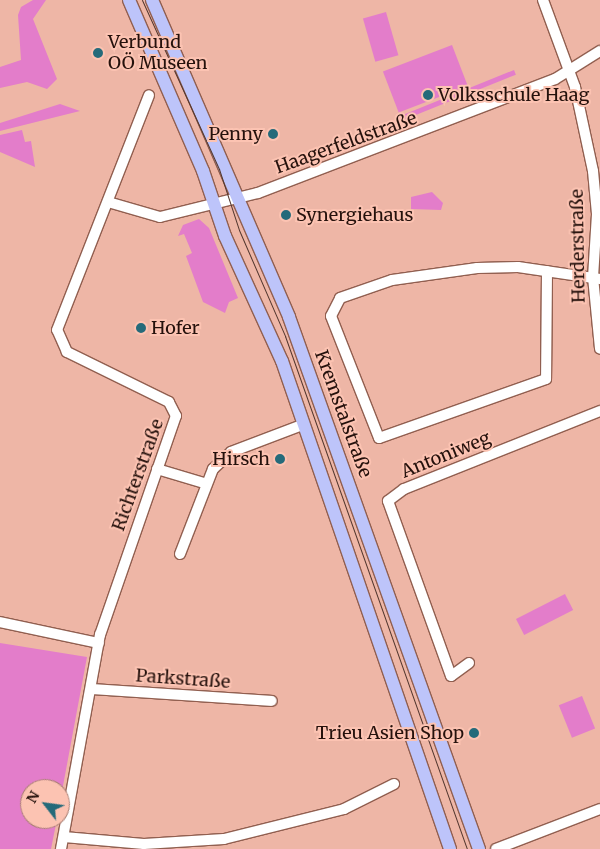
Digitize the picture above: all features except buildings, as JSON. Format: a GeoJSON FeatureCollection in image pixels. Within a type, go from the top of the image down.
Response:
{"type":"FeatureCollection","features":[{"type":"Feature","properties":{"kind":"main road"},"geometry":{"type":"LineString","coordinates":[[129,0],[253,304],[282,361],[302,425],[450,849]]}},
{"type":"Feature","properties":{"kind":"main road","name":"Kremstalstraße"},"geometry":{"type":"LineString","coordinates":[[152,0],[240,198],[294,331],[479,849]]}},
{"type":"Feature","properties":{"kind":"street","name":"Herderstraße"},"geometry":{"type":"LineString","coordinates":[[543,0],[570,70],[596,191],[596,278],[600,349]]}},
{"type":"Feature","properties":{"kind":"street","name":"Haagerfeldstraße"},"geometry":{"type":"LineString","coordinates":[[214,205],[240,198],[405,139],[570,70],[600,51]]}},
{"type":"Feature","properties":{"kind":"street","name":"Richterstraße"},"geometry":{"type":"LineString","coordinates":[[99,642],[176,409],[74,357],[58,336],[58,324],[149,95]]}},
{"type":"Feature","properties":{"kind":"street"},"geometry":{"type":"LineString","coordinates":[[108,202],[160,217],[214,205]]}},
{"type":"Feature","properties":{"kind":"street"},"geometry":{"type":"LineString","coordinates":[[547,271],[546,379],[379,438],[332,317],[336,301],[392,280],[437,271],[518,267],[547,271],[596,278]]}},
{"type":"Feature","properties":{"kind":"street","name":"Antoniweg"},"geometry":{"type":"LineString","coordinates":[[469,663],[451,676],[388,501],[404,489],[600,411]]}},
{"type":"Feature","properties":{"kind":"street"},"geometry":{"type":"LineString","coordinates":[[180,554],[204,483],[231,452],[302,425]]}},
{"type":"Feature","properties":{"kind":"street"},"geometry":{"type":"LineString","coordinates":[[157,469],[204,483]]}},
{"type":"Feature","properties":{"kind":"street"},"geometry":{"type":"LineString","coordinates":[[0,622],[99,642],[93,690],[61,849]]}},
{"type":"Feature","properties":{"kind":"street","name":"Parkstraße"},"geometry":{"type":"LineString","coordinates":[[93,690],[272,701]]}},
{"type":"Feature","properties":{"kind":"street"},"geometry":{"type":"LineString","coordinates":[[64,837],[144,844],[224,844],[344,809],[394,784]]}},
{"type":"Feature","properties":{"kind":"street"},"geometry":{"type":"LineString","coordinates":[[496,849],[600,809]]}},
{"type":"Feature","properties":{"kind":"shaded area"},"geometry":{"type":"Polygon","coordinates":[[[33,0],[46,0],[33,19],[57,79],[47,89],[27,82],[0,88],[0,67],[21,60],[18,15],[21,7],[33,0]]]}},
{"type":"Feature","properties":{"kind":"shaded area"},"geometry":{"type":"Polygon","coordinates":[[[386,12],[398,55],[375,62],[363,19],[386,12]]]}},
{"type":"Feature","properties":{"kind":"shaded area"},"geometry":{"type":"Polygon","coordinates":[[[452,45],[468,86],[399,113],[383,72],[452,45]]]}},
{"type":"Feature","properties":{"kind":"shaded area"},"geometry":{"type":"Polygon","coordinates":[[[514,70],[516,75],[403,120],[401,116],[514,70]]]}},
{"type":"Feature","properties":{"kind":"shaded area"},"geometry":{"type":"Polygon","coordinates":[[[60,104],[80,111],[0,131],[0,123],[60,104]]]}},
{"type":"Feature","properties":{"kind":"shaded area"},"geometry":{"type":"Polygon","coordinates":[[[22,130],[25,142],[31,141],[35,167],[0,152],[0,135],[22,130]]]}},
{"type":"Feature","properties":{"kind":"shaded area"},"geometry":{"type":"Polygon","coordinates":[[[432,192],[443,203],[441,210],[411,209],[411,197],[432,192]]]}},
{"type":"Feature","properties":{"kind":"shaded area"},"geometry":{"type":"Polygon","coordinates":[[[199,219],[209,228],[238,298],[229,302],[225,313],[203,302],[186,256],[192,253],[184,234],[178,236],[183,225],[199,219]]]}},
{"type":"Feature","properties":{"kind":"shaded area"},"geometry":{"type":"Polygon","coordinates":[[[565,594],[573,610],[524,635],[516,619],[565,594]]]}},
{"type":"Feature","properties":{"kind":"shaded area"},"geometry":{"type":"Polygon","coordinates":[[[0,643],[87,657],[64,779],[20,779],[20,829],[55,829],[51,849],[0,849],[0,643]]]}},
{"type":"Feature","properties":{"kind":"shaded area"},"geometry":{"type":"Polygon","coordinates":[[[582,696],[595,728],[572,738],[559,705],[582,696]]]}},
{"type":"Feature","properties":{"kind":"tram line"},"geometry":{"type":"LineString","coordinates":[[142,0],[219,169],[239,230],[285,336],[467,849]]}},
{"type":"Feature","properties":{"kind":"place","name":"Verbund OÖ Museen"},"geometry":{"type":"Point","coordinates":[98,53]}},
{"type":"Feature","properties":{"kind":"place","name":"Volksschule Haag"},"geometry":{"type":"Point","coordinates":[428,95]}},
{"type":"Feature","properties":{"kind":"place","name":"Penny"},"geometry":{"type":"Point","coordinates":[273,134]}},
{"type":"Feature","properties":{"kind":"place","name":"Synergiehaus"},"geometry":{"type":"Point","coordinates":[286,215]}},
{"type":"Feature","properties":{"kind":"place","name":"Hofer"},"geometry":{"type":"Point","coordinates":[141,328]}},
{"type":"Feature","properties":{"kind":"place","name":"Hirsch"},"geometry":{"type":"Point","coordinates":[280,459]}},
{"type":"Feature","properties":{"kind":"place","name":"Trieu Asien Shop"},"geometry":{"type":"Point","coordinates":[474,733]}}]}
